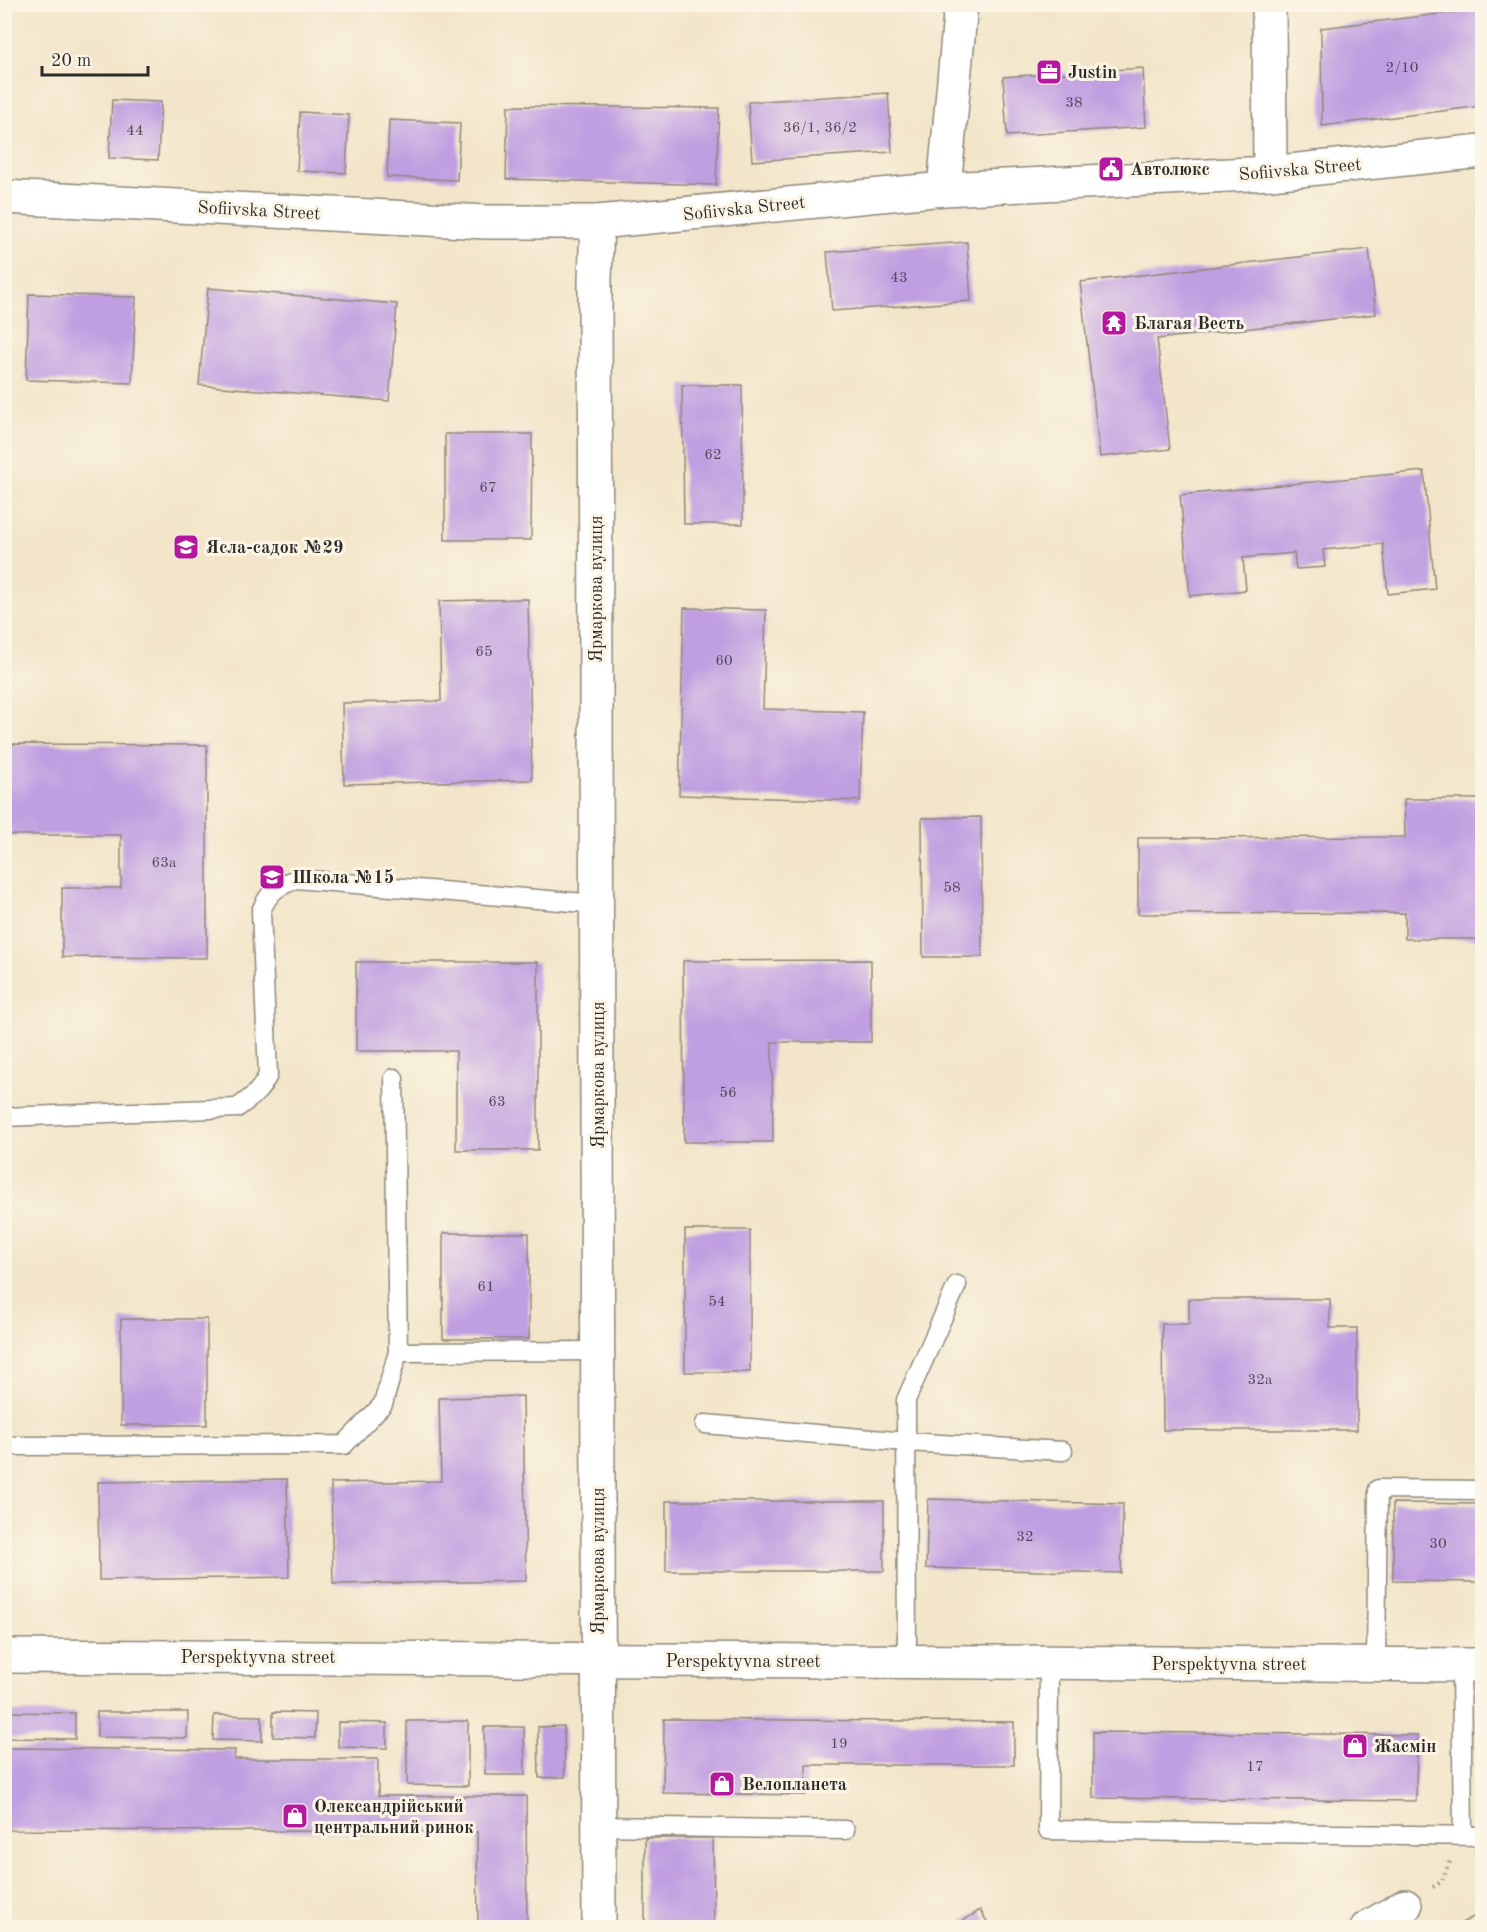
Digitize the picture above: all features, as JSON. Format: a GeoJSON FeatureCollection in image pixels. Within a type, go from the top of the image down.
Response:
{"type":"FeatureCollection","features":[{"type":"Feature","properties":{"kind":"street"},"geometry":{"type":"LineString","coordinates":[[944,189],[961,4]]}},
{"type":"Feature","properties":{"kind":"street"},"geometry":{"type":"LineString","coordinates":[[1269,4],[1270,173]]}},
{"type":"Feature","properties":{"kind":"street","name":"Sofiivska Street"},"geometry":{"type":"LineString","coordinates":[[4,197],[486,222],[597,222],[944,189],[1270,173],[1482,151]]}},
{"type":"Feature","properties":{"kind":"street","name":"Ярмаркова вулиця"},"geometry":{"type":"LineString","coordinates":[[597,222],[595,280],[599,1928]]}},
{"type":"Feature","properties":{"kind":"street","name":"Perspektyvna street"},"geometry":{"type":"LineString","coordinates":[[4,1656],[1472,1665]]}},
{"type":"Feature","properties":{"kind":"street"},"geometry":{"type":"LineString","coordinates":[[1367,1928],[1406,1906]]}},
{"type":"Feature","properties":{"kind":"lane"},"geometry":{"type":"LineString","coordinates":[[4,1117],[237,1108],[250,1099],[261,1089],[268,1075],[261,911],[267,897],[280,886],[296,879],[597,904]]}},
{"type":"Feature","properties":{"kind":"lane"},"geometry":{"type":"LineString","coordinates":[[4,1446],[344,1445],[383,1404],[398,1352],[394,1078]]}},
{"type":"Feature","properties":{"kind":"lane"},"geometry":{"type":"LineString","coordinates":[[907,1662],[906,1400],[957,1285]]}},
{"type":"Feature","properties":{"kind":"lane"},"geometry":{"type":"LineString","coordinates":[[398,1352],[598,1351]]}},
{"type":"Feature","properties":{"kind":"lane"},"geometry":{"type":"LineString","coordinates":[[705,1424],[906,1442],[1063,1451]]}},
{"type":"Feature","properties":{"kind":"lane"},"geometry":{"type":"LineString","coordinates":[[1377,1664],[1378,1489],[1482,1490]]}},
{"type":"Feature","properties":{"kind":"lane"},"geometry":{"type":"LineString","coordinates":[[1048,1663],[1048,1830],[1482,1836]]}},
{"type":"Feature","properties":{"kind":"lane"},"geometry":{"type":"LineString","coordinates":[[1463,1835],[1472,1665]]}},
{"type":"Feature","properties":{"kind":"lane"},"geometry":{"type":"LineString","coordinates":[[599,1826],[844,1830]]}},
{"type":"Feature","properties":{"kind":"path"},"geometry":{"type":"LineString","coordinates":[[1406,1906],[1441,1882],[1463,1835]]}},
{"type":"Feature","properties":{"kind":"building"},"geometry":{"type":"Polygon","coordinates":[[[1482,9],[1482,106],[1322,126],[1321,28],[1482,9]]]}},
{"type":"Feature","properties":{"kind":"building"},"geometry":{"type":"Polygon","coordinates":[[[1143,68],[1146,127],[1007,136],[1003,77],[1143,68]]]}},
{"type":"Feature","properties":{"kind":"building"},"geometry":{"type":"Polygon","coordinates":[[[888,93],[892,152],[752,161],[748,102],[888,93]]]}},
{"type":"Feature","properties":{"kind":"building"},"geometry":{"type":"Polygon","coordinates":[[[112,100],[161,102],[158,160],[109,158],[112,100]]]}},
{"type":"Feature","properties":{"kind":"building"},"geometry":{"type":"Polygon","coordinates":[[[508,106],[719,108],[716,185],[506,179],[508,106]]]}},
{"type":"Feature","properties":{"kind":"building"},"geometry":{"type":"Polygon","coordinates":[[[300,112],[349,115],[346,173],[297,171],[300,112]]]}},
{"type":"Feature","properties":{"kind":"building"},"geometry":{"type":"Polygon","coordinates":[[[389,120],[460,123],[457,180],[387,177],[389,120]]]}},
{"type":"Feature","properties":{"kind":"building"},"geometry":{"type":"Polygon","coordinates":[[[967,242],[971,301],[832,311],[827,252],[967,242]]]}},
{"type":"Feature","properties":{"kind":"building"},"geometry":{"type":"Polygon","coordinates":[[[1369,249],[1376,314],[1157,339],[1170,449],[1100,457],[1080,282],[1369,249]]]}},
{"type":"Feature","properties":{"kind":"building"},"geometry":{"type":"Polygon","coordinates":[[[208,288],[397,304],[389,401],[199,385],[208,288]]]}},
{"type":"Feature","properties":{"kind":"building"},"geometry":{"type":"Polygon","coordinates":[[[29,294],[136,297],[132,383],[26,380],[29,294]]]}},
{"type":"Feature","properties":{"kind":"building"},"geometry":{"type":"Polygon","coordinates":[[[682,385],[742,385],[743,524],[684,524],[682,385]]]}},
{"type":"Feature","properties":{"kind":"building"},"geometry":{"type":"Polygon","coordinates":[[[445,434],[532,434],[531,540],[445,540],[445,434]]]}},
{"type":"Feature","properties":{"kind":"building"},"geometry":{"type":"Polygon","coordinates":[[[1424,471],[1435,589],[1388,594],[1383,544],[1323,550],[1325,567],[1296,569],[1294,553],[1243,558],[1246,590],[1190,596],[1180,495],[1424,471]]]}},
{"type":"Feature","properties":{"kind":"building"},"geometry":{"type":"Polygon","coordinates":[[[528,599],[532,780],[344,784],[342,703],[441,701],[439,601],[528,599]]]}},
{"type":"Feature","properties":{"kind":"building"},"geometry":{"type":"Polygon","coordinates":[[[684,608],[766,610],[763,709],[863,712],[860,801],[679,795],[684,608]]]}},
{"type":"Feature","properties":{"kind":"building"},"geometry":{"type":"Polygon","coordinates":[[[4,744],[207,745],[207,958],[62,957],[62,888],[121,888],[121,835],[4,835],[4,744]]]}},
{"type":"Feature","properties":{"kind":"building"},"geometry":{"type":"Polygon","coordinates":[[[1404,799],[1482,799],[1482,939],[1405,939],[1405,913],[1138,914],[1138,838],[1405,837],[1404,799]]]}},
{"type":"Feature","properties":{"kind":"building"},"geometry":{"type":"Polygon","coordinates":[[[981,817],[982,957],[923,957],[922,818],[981,817]]]}},
{"type":"Feature","properties":{"kind":"building"},"geometry":{"type":"Polygon","coordinates":[[[871,960],[871,1042],[772,1042],[773,1142],[684,1142],[683,961],[871,960]]]}},
{"type":"Feature","properties":{"kind":"building"},"geometry":{"type":"Polygon","coordinates":[[[356,962],[538,962],[538,1150],[456,1150],[456,1051],[356,1051],[356,962]]]}},
{"type":"Feature","properties":{"kind":"building"},"geometry":{"type":"Polygon","coordinates":[[[685,1230],[750,1230],[750,1372],[685,1372],[685,1230]]]}},
{"type":"Feature","properties":{"kind":"building"},"geometry":{"type":"Polygon","coordinates":[[[443,1233],[529,1233],[529,1339],[443,1339],[443,1233]]]}},
{"type":"Feature","properties":{"kind":"building"},"geometry":{"type":"Polygon","coordinates":[[[1189,1299],[1330,1299],[1330,1328],[1357,1328],[1357,1430],[1163,1430],[1162,1324],[1189,1324],[1189,1299]]]}},
{"type":"Feature","properties":{"kind":"building"},"geometry":{"type":"Polygon","coordinates":[[[121,1319],[207,1319],[207,1425],[121,1425],[121,1319]]]}},
{"type":"Feature","properties":{"kind":"building"},"geometry":{"type":"Polygon","coordinates":[[[523,1396],[526,1581],[333,1584],[331,1483],[441,1481],[439,1398],[523,1396]]]}},
{"type":"Feature","properties":{"kind":"building"},"geometry":{"type":"Polygon","coordinates":[[[287,1479],[289,1577],[99,1580],[98,1482],[287,1479]]]}},
{"type":"Feature","properties":{"kind":"building"},"geometry":{"type":"Polygon","coordinates":[[[928,1499],[1123,1504],[1121,1573],[926,1568],[928,1499]]]}},
{"type":"Feature","properties":{"kind":"building"},"geometry":{"type":"Polygon","coordinates":[[[666,1501],[884,1501],[884,1571],[666,1571],[666,1501]]]}},
{"type":"Feature","properties":{"kind":"building"},"geometry":{"type":"Polygon","coordinates":[[[1393,1503],[1482,1504],[1482,1582],[1393,1581],[1393,1503]]]}},
{"type":"Feature","properties":{"kind":"building"},"geometry":{"type":"Polygon","coordinates":[[[4,1712],[75,1713],[75,1739],[4,1738],[4,1712]]]}},
{"type":"Feature","properties":{"kind":"building"},"geometry":{"type":"Polygon","coordinates":[[[97,1712],[188,1712],[187,1738],[97,1737],[97,1712]]]}},
{"type":"Feature","properties":{"kind":"building"},"geometry":{"type":"Polygon","coordinates":[[[273,1712],[316,1713],[315,1738],[273,1737],[273,1712]]]}},
{"type":"Feature","properties":{"kind":"building"},"geometry":{"type":"Polygon","coordinates":[[[214,1715],[262,1716],[262,1741],[213,1740],[214,1715]]]}},
{"type":"Feature","properties":{"kind":"building"},"geometry":{"type":"Polygon","coordinates":[[[664,1719],[1014,1722],[1014,1765],[806,1765],[806,1795],[663,1793],[664,1719]]]}},
{"type":"Feature","properties":{"kind":"building"},"geometry":{"type":"Polygon","coordinates":[[[407,1721],[468,1721],[468,1786],[407,1785],[407,1721]]]}},
{"type":"Feature","properties":{"kind":"building"},"geometry":{"type":"Polygon","coordinates":[[[338,1722],[387,1723],[387,1748],[338,1747],[338,1722]]]}},
{"type":"Feature","properties":{"kind":"building"},"geometry":{"type":"Polygon","coordinates":[[[564,1726],[565,1777],[539,1778],[538,1727],[564,1726]]]}},
{"type":"Feature","properties":{"kind":"building"},"geometry":{"type":"Polygon","coordinates":[[[484,1727],[524,1727],[525,1775],[485,1775],[484,1727]]]}},
{"type":"Feature","properties":{"kind":"building"},"geometry":{"type":"Polygon","coordinates":[[[1093,1732],[1417,1735],[1416,1801],[1093,1798],[1093,1732]]]}},
{"type":"Feature","properties":{"kind":"building"},"geometry":{"type":"Polygon","coordinates":[[[5,1748],[235,1750],[234,1759],[378,1759],[378,1796],[526,1796],[527,1928],[478,1928],[477,1832],[5,1830],[5,1748]]]}},
{"type":"Feature","properties":{"kind":"building"},"geometry":{"type":"Polygon","coordinates":[[[645,1838],[713,1838],[714,1928],[645,1928],[645,1838]]]}},
{"type":"Feature","properties":{"kind":"building"},"geometry":{"type":"Polygon","coordinates":[[[980,1910],[991,1928],[951,1928],[980,1910]]]}},
{"type":"Feature","properties":{"kind":"building"},"geometry":{"type":"Polygon","coordinates":[[[1477,1915],[1482,1928],[1452,1928],[1477,1915]]]}},
{"type":"Feature","properties":{"kind":"place","name":"Justin"},"geometry":{"type":"Point","coordinates":[1049,72]}},
{"type":"Feature","properties":{"kind":"place","name":"Автолюкс"},"geometry":{"type":"Point","coordinates":[1111,169]}},
{"type":"Feature","properties":{"kind":"place","name":"Благая Весть"},"geometry":{"type":"Point","coordinates":[1114,323]}},
{"type":"Feature","properties":{"kind":"place","name":"Ясла-садок №29"},"geometry":{"type":"Point","coordinates":[186,547]}},
{"type":"Feature","properties":{"kind":"place","name":"Школа №15"},"geometry":{"type":"Point","coordinates":[272,877]}},
{"type":"Feature","properties":{"kind":"place","name":"Жасмін"},"geometry":{"type":"Point","coordinates":[1355,1746]}},
{"type":"Feature","properties":{"kind":"place","name":"Велопланета"},"geometry":{"type":"Point","coordinates":[722,1784]}},
{"type":"Feature","properties":{"kind":"place","name":"Олександрійський центральний ринок"},"geometry":{"type":"Point","coordinates":[295,1816]}}]}
